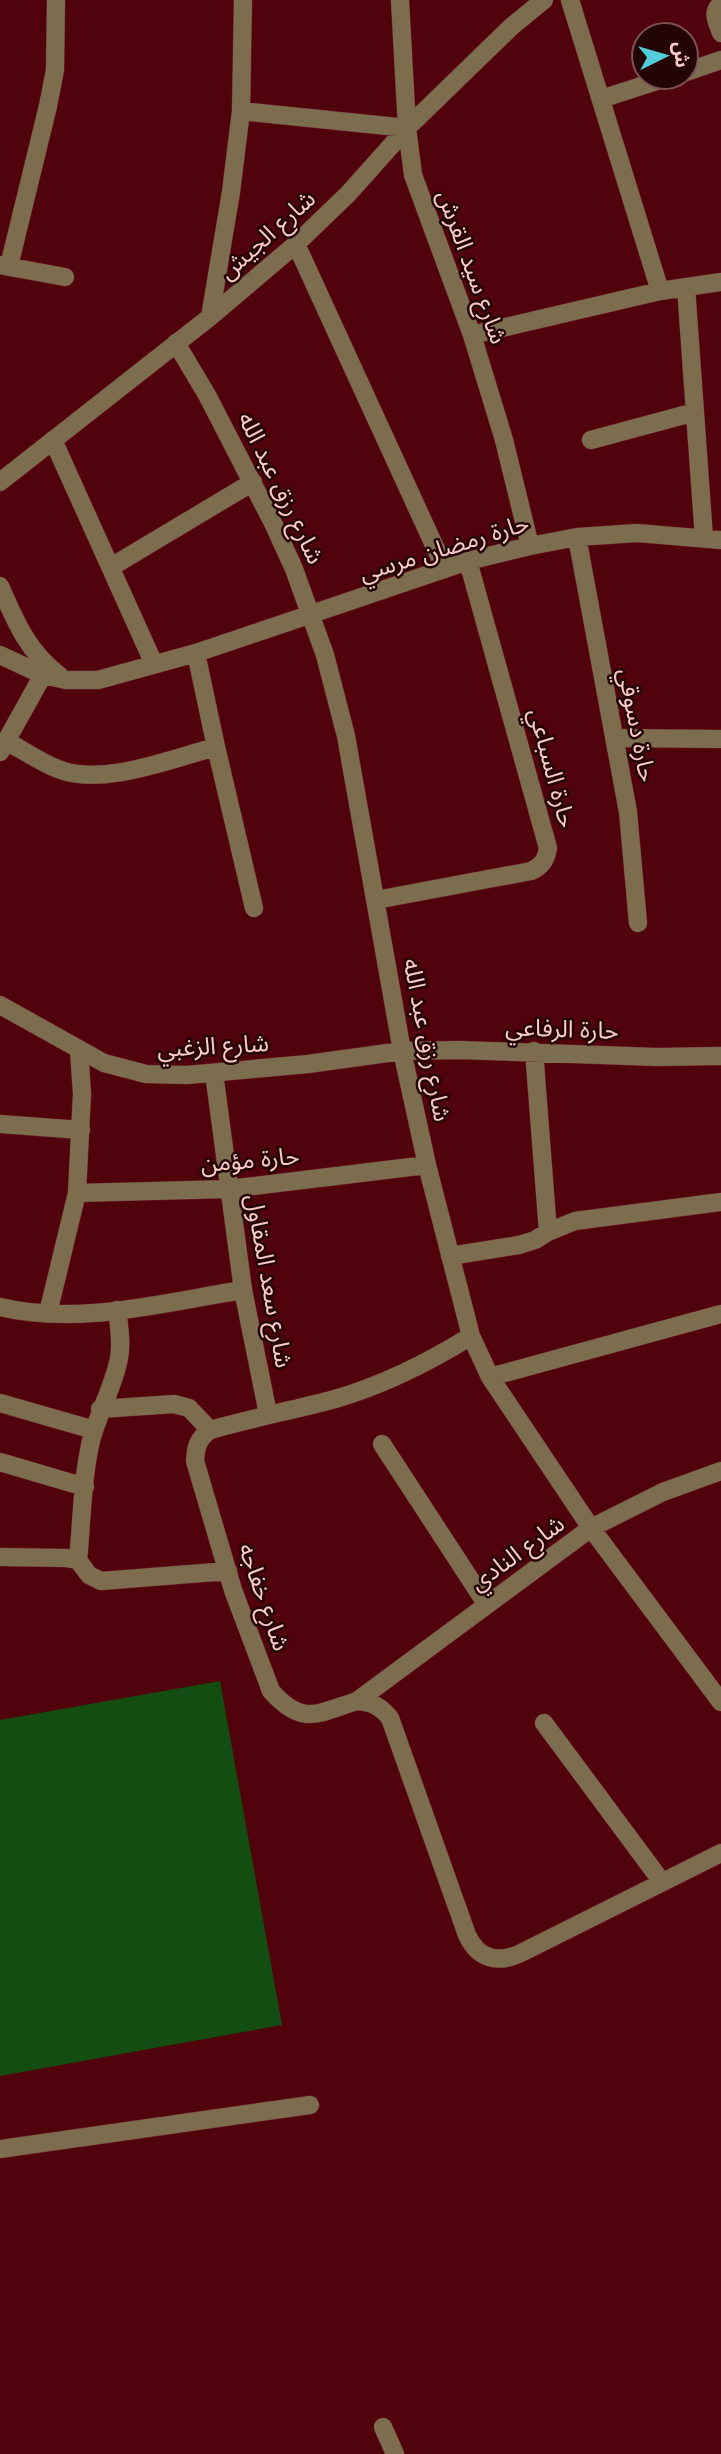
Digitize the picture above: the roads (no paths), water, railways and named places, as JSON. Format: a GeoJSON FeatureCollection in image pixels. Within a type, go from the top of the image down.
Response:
{"type":"FeatureCollection","features":[{"type":"Feature","properties":{"kind":"street"},"geometry":{"type":"LineString","coordinates":[[56,0],[55,70],[48,106],[4,266],[65,277]]}},
{"type":"Feature","properties":{"kind":"street"},"geometry":{"type":"LineString","coordinates":[[210,317],[231,192],[241,111],[243,0]]}},
{"type":"Feature","properties":{"kind":"street","name":"شارع سيد القرش"},"geometry":{"type":"LineString","coordinates":[[400,0],[409,153],[418,195],[444,255],[472,335],[504,440],[530,546]]}},
{"type":"Feature","properties":{"kind":"street","name":"شارع الجيش"},"geometry":{"type":"LineString","coordinates":[[0,482],[210,317],[296,244],[348,194],[407,128],[511,27],[544,0]]}},
{"type":"Feature","properties":{"kind":"street"},"geometry":{"type":"LineString","coordinates":[[570,0],[660,291]]}},
{"type":"Feature","properties":{"kind":"street"},"geometry":{"type":"LineString","coordinates":[[721,4],[716,8],[715,15],[721,33]]}},
{"type":"Feature","properties":{"kind":"street"},"geometry":{"type":"LineString","coordinates":[[700,67],[721,60]]}},
{"type":"Feature","properties":{"kind":"street"},"geometry":{"type":"LineString","coordinates":[[601,99],[630,90]]}},
{"type":"Feature","properties":{"kind":"street"},"geometry":{"type":"LineString","coordinates":[[241,111],[407,128]]}},
{"type":"Feature","properties":{"kind":"street"},"geometry":{"type":"LineString","coordinates":[[296,244],[445,569]]}},
{"type":"Feature","properties":{"kind":"street"},"geometry":{"type":"LineString","coordinates":[[472,335],[660,291],[721,282]]}},
{"type":"Feature","properties":{"kind":"street"},"geometry":{"type":"LineString","coordinates":[[686,287],[695,412],[713,539]]}},
{"type":"Feature","properties":{"kind":"street","name":"شارع رزق عبد الله"},"geometry":{"type":"LineString","coordinates":[[176,343],[208,395],[253,482],[284,547],[325,654],[346,736],[402,1051],[426,1165],[471,1336],[490,1377],[591,1528],[721,1702]]}},
{"type":"Feature","properties":{"kind":"street"},"geometry":{"type":"LineString","coordinates":[[591,440],[695,412]]}},
{"type":"Feature","properties":{"kind":"street"},"geometry":{"type":"LineString","coordinates":[[53,440],[154,664]]}},
{"type":"Feature","properties":{"kind":"street"},"geometry":{"type":"LineString","coordinates":[[111,567],[253,482]]}},
{"type":"Feature","properties":{"kind":"street","name":"حارة رمضان مرسي"},"geometry":{"type":"LineString","coordinates":[[0,655],[43,675],[66,680],[98,680],[196,653],[468,561],[530,546],[577,537],[637,533],[713,539]]}},
{"type":"Feature","properties":{"kind":"street","name":"حارة دسوقي"},"geometry":{"type":"LineString","coordinates":[[577,537],[628,812],[638,923]]}},
{"type":"Feature","properties":{"kind":"street","name":"حارة السباعي"},"geometry":{"type":"LineString","coordinates":[[376,900],[531,871],[543,863],[547,856],[548,848],[520,742],[468,561]]}},
{"type":"Feature","properties":{"kind":"street"},"geometry":{"type":"LineString","coordinates":[[0,586],[21,634],[48,667],[66,680]]}},
{"type":"Feature","properties":{"kind":"street"},"geometry":{"type":"LineString","coordinates":[[196,653],[254,908]]}},
{"type":"Feature","properties":{"kind":"street"},"geometry":{"type":"LineString","coordinates":[[43,675],[3,746],[59,770],[86,776],[114,775],[216,747]]}},
{"type":"Feature","properties":{"kind":"street"},"geometry":{"type":"LineString","coordinates":[[614,738],[721,739]]}},
{"type":"Feature","properties":{"kind":"street","name":"شارع الزغبي"},"geometry":{"type":"LineString","coordinates":[[0,1005],[104,1063],[146,1074],[214,1073],[402,1051]]}},
{"type":"Feature","properties":{"kind":"street"},"geometry":{"type":"LineString","coordinates":[[48,1313],[77,1193],[81,1130],[79,1050]]}},
{"type":"Feature","properties":{"kind":"street","name":"حارة الرفاعي"},"geometry":{"type":"LineString","coordinates":[[402,1051],[721,1056]]}},
{"type":"Feature","properties":{"kind":"street"},"geometry":{"type":"LineString","coordinates":[[534,1051],[548,1232]]}},
{"type":"Feature","properties":{"kind":"street","name":"شارع سعد المقاول"},"geometry":{"type":"LineString","coordinates":[[214,1073],[243,1290],[268,1414]]}},
{"type":"Feature","properties":{"kind":"street"},"geometry":{"type":"LineString","coordinates":[[0,1124],[81,1130]]}},
{"type":"Feature","properties":{"kind":"street","name":"حارة مؤمن"},"geometry":{"type":"LineString","coordinates":[[77,1193],[229,1189],[426,1165]]}},
{"type":"Feature","properties":{"kind":"street"},"geometry":{"type":"LineString","coordinates":[[450,1255],[519,1245],[575,1221],[721,1202]]}},
{"type":"Feature","properties":{"kind":"street"},"geometry":{"type":"LineString","coordinates":[[0,1307],[27,1314],[117,1310],[243,1290]]}},
{"type":"Feature","properties":{"kind":"street"},"geometry":{"type":"LineString","coordinates":[[117,1310],[119,1358],[90,1444],[78,1560],[89,1575],[101,1581],[228,1571]]}},
{"type":"Feature","properties":{"kind":"street"},"geometry":{"type":"LineString","coordinates":[[490,1377],[721,1314]]}},
{"type":"Feature","properties":{"kind":"street"},"geometry":{"type":"LineString","coordinates":[[100,1409],[174,1404],[189,1408],[210,1430],[336,1399],[387,1381],[439,1356],[471,1336]]}},
{"type":"Feature","properties":{"kind":"street"},"geometry":{"type":"LineString","coordinates":[[0,1403],[94,1430]]}},
{"type":"Feature","properties":{"kind":"street","name":"شارع خفاجه"},"geometry":{"type":"LineString","coordinates":[[210,1430],[196,1446],[195,1461],[228,1571],[271,1691],[293,1710],[315,1714],[357,1701]]}},
{"type":"Feature","properties":{"kind":"street"},"geometry":{"type":"LineString","coordinates":[[382,1444],[487,1605]]}},
{"type":"Feature","properties":{"kind":"street"},"geometry":{"type":"LineString","coordinates":[[0,1462],[85,1487]]}},
{"type":"Feature","properties":{"kind":"street","name":"شارع النادي"},"geometry":{"type":"LineString","coordinates":[[357,1701],[591,1528],[663,1492],[721,1472]]}},
{"type":"Feature","properties":{"kind":"street"},"geometry":{"type":"LineString","coordinates":[[0,1557],[78,1560]]}},
{"type":"Feature","properties":{"kind":"street"},"geometry":{"type":"LineString","coordinates":[[357,1701],[370,1702],[382,1708],[390,1718],[467,1935],[472,1945],[489,1958],[512,1957],[721,1853]]}},
{"type":"Feature","properties":{"kind":"street"},"geometry":{"type":"LineString","coordinates":[[544,1723],[662,1882]]}},
{"type":"Feature","properties":{"kind":"street"},"geometry":{"type":"LineString","coordinates":[[0,2149],[310,2105]]}},
{"type":"Feature","properties":{"kind":"street"},"geometry":{"type":"LineString","coordinates":[[383,2427],[396,2454]]}}]}
